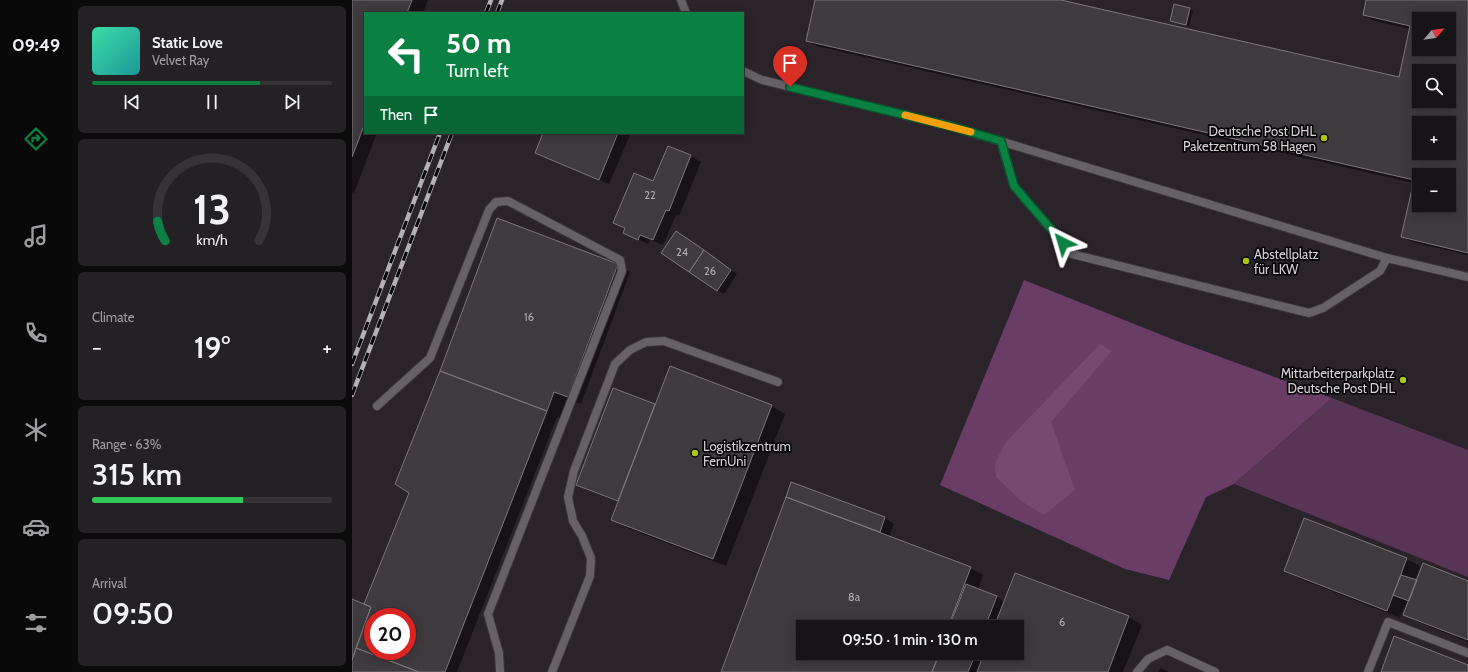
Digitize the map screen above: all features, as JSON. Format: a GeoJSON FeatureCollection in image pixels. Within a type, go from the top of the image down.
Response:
{"type":"FeatureCollection","features":[{"type":"Feature","properties":{"kind":"lane"},"geometry":{"type":"LineString","coordinates":[[681,0],[686,12]]}},
{"type":"Feature","properties":{"kind":"lane"},"geometry":{"type":"LineString","coordinates":[[744,71],[762,80],[935,122],[1001,141],[1387,258],[1468,277]]}},
{"type":"Feature","properties":{"kind":"lane"},"geometry":{"type":"LineString","coordinates":[[1001,141],[1014,186],[1072,254],[1310,313],[1323,308],[1380,271],[1387,258]]}},
{"type":"Feature","properties":{"kind":"lane"},"geometry":{"type":"LineString","coordinates":[[378,406],[430,358],[489,210],[496,202],[508,201],[620,260],[622,271],[488,614],[499,653],[500,672]]}},
{"type":"Feature","properties":{"kind":"lane"},"geometry":{"type":"LineString","coordinates":[[552,672],[590,576],[591,558],[582,536],[573,521],[568,497],[574,471],[615,364],[630,350],[646,342],[664,341],[778,382]]}},
{"type":"Feature","properties":{"kind":"lane"},"geometry":{"type":"LineString","coordinates":[[1368,672],[1388,622],[1468,653]]}},
{"type":"Feature","properties":{"kind":"lane"},"geometry":{"type":"LineString","coordinates":[[1137,672],[1148,659],[1167,650],[1215,672]]}},
{"type":"Feature","properties":{"kind":"shaded area"},"geometry":{"type":"Polygon","coordinates":[[[352,0],[1468,0],[1468,672],[352,672],[352,0]]]}},
{"type":"Feature","properties":{"kind":"shaded area"},"geometry":{"type":"Polygon","coordinates":[[[1024,280],[1177,341],[1332,398],[1234,484],[1206,497],[1169,580],[1125,569],[940,485],[1024,280]]]}},
{"type":"Feature","properties":{"kind":"shaded area"},"geometry":{"type":"Polygon","coordinates":[[[1100,344],[1112,351],[1051,422],[1075,490],[1044,515],[1021,501],[996,477],[995,463],[1006,442],[1100,344]]]}},
{"type":"Feature","properties":{"kind":"shaded area"},"geometry":{"type":"Polygon","coordinates":[[[1332,398],[1468,450],[1468,577],[1234,484],[1332,398]]]}},
{"type":"Feature","properties":{"kind":"building"},"geometry":{"type":"Polygon","coordinates":[[[352,0],[412,0],[407,12],[364,12],[364,126],[352,157],[352,0]]]}},
{"type":"Feature","properties":{"kind":"building","name":"Deutsche Post DHL Paketzentrum 58 Hagen"},"geometry":{"type":"Polygon","coordinates":[[[815,0],[1061,0],[1399,77],[1410,26],[1363,15],[1366,0],[1468,0],[1468,253],[1401,237],[1412,189],[1412,212],[1456,212],[1456,168],[1412,168],[1412,180],[806,41],[815,0]]]}},
{"type":"Feature","properties":{"kind":"building"},"geometry":{"type":"Polygon","coordinates":[[[1174,4],[1190,8],[1186,25],[1170,21],[1174,4]]]}},
{"type":"Feature","properties":{"kind":"building"},"geometry":{"type":"Polygon","coordinates":[[[543,134],[618,134],[599,180],[535,153],[543,134]]]}},
{"type":"Feature","properties":{"kind":"building"},"geometry":{"type":"Polygon","coordinates":[[[668,146],[691,155],[669,211],[666,210],[653,240],[640,235],[638,240],[623,233],[625,228],[613,223],[634,173],[653,181],[668,146]]]}},
{"type":"Feature","properties":{"kind":"building"},"geometry":{"type":"Polygon","coordinates":[[[497,218],[618,264],[568,397],[554,392],[547,411],[440,371],[497,218]]]}},
{"type":"Feature","properties":{"kind":"building"},"geometry":{"type":"Polygon","coordinates":[[[676,231],[704,250],[689,272],[661,253],[676,231]]]}},
{"type":"Feature","properties":{"kind":"building"},"geometry":{"type":"Polygon","coordinates":[[[704,250],[731,270],[717,291],[689,272],[704,250]]]}},
{"type":"Feature","properties":{"kind":"building","name":"Logistikzentrum FernUni"},"geometry":{"type":"Polygon","coordinates":[[[670,366],[772,405],[713,559],[611,520],[670,366]]]}},
{"type":"Feature","properties":{"kind":"building"},"geometry":{"type":"Polygon","coordinates":[[[440,371],[547,411],[445,672],[419,672],[388,660],[416,660],[416,608],[371,608],[364,604],[409,493],[395,484],[440,371]]]}},
{"type":"Feature","properties":{"kind":"building"},"geometry":{"type":"Polygon","coordinates":[[[613,388],[655,404],[618,501],[576,485],[613,388]]]}},
{"type":"Feature","properties":{"kind":"building"},"geometry":{"type":"Polygon","coordinates":[[[791,482],[885,517],[880,532],[786,497],[791,482]]]}},
{"type":"Feature","properties":{"kind":"building"},"geometry":{"type":"Polygon","coordinates":[[[786,497],[971,567],[951,620],[796,620],[796,660],[936,660],[932,672],[721,672],[786,497]]]}},
{"type":"Feature","properties":{"kind":"building"},"geometry":{"type":"Polygon","coordinates":[[[1304,518],[1407,558],[1387,611],[1284,571],[1304,518]]]}},
{"type":"Feature","properties":{"kind":"building"},"geometry":{"type":"Polygon","coordinates":[[[1423,563],[1468,581],[1468,640],[1403,615],[1423,563]]]}},
{"type":"Feature","properties":{"kind":"building"},"geometry":{"type":"Polygon","coordinates":[[[1015,573],[1129,616],[1108,672],[977,672],[981,660],[1024,660],[1024,620],[997,620],[1015,573]]]}},
{"type":"Feature","properties":{"kind":"building"},"geometry":{"type":"Polygon","coordinates":[[[1401,575],[1417,580],[1409,601],[1393,595],[1401,575]]]}},
{"type":"Feature","properties":{"kind":"building"},"geometry":{"type":"Polygon","coordinates":[[[966,584],[997,596],[988,620],[952,620],[966,584]]]}},
{"type":"Feature","properties":{"kind":"building"},"geometry":{"type":"Polygon","coordinates":[[[352,599],[371,607],[364,608],[364,627],[352,660],[352,599]]]}},
{"type":"Feature","properties":{"kind":"building"},"geometry":{"type":"Polygon","coordinates":[[[364,626],[364,651],[356,648],[364,626]]]}},
{"type":"Feature","properties":{"kind":"building"},"geometry":{"type":"Polygon","coordinates":[[[1394,636],[1468,665],[1468,672],[1381,672],[1394,636]]]}},
{"type":"Feature","properties":{"kind":"building"},"geometry":{"type":"Polygon","coordinates":[[[356,648],[364,651],[364,660],[388,660],[419,672],[352,672],[352,660],[356,648]]]}},
{"type":"Feature","properties":{"kind":"building"},"geometry":{"type":"Polygon","coordinates":[[[937,660],[973,660],[968,672],[932,672],[937,660]]]}},
{"type":"Feature","properties":{"kind":"railway"},"geometry":{"type":"LineString","coordinates":[[486,12],[491,0]]}},
{"type":"Feature","properties":{"kind":"railway"},"geometry":{"type":"LineString","coordinates":[[497,12],[502,0]]}},
{"type":"Feature","properties":{"kind":"railway"},"geometry":{"type":"LineString","coordinates":[[352,364],[440,134]]}},
{"type":"Feature","properties":{"kind":"railway"},"geometry":{"type":"LineString","coordinates":[[352,395],[452,134]]}},
{"type":"Feature","properties":{"kind":"slow traffic"},"geometry":{"type":"LineString","coordinates":[[905,115],[971,132]]}},
{"type":"Feature","properties":{"kind":"place","name":"Deutsche Post DHL Paketzentrum 58 Hagen"},"geometry":{"type":"Point","coordinates":[1324,138]}},
{"type":"Feature","properties":{"kind":"place","name":"Abstellplatz für LKW"},"geometry":{"type":"Point","coordinates":[1246,261]}},
{"type":"Feature","properties":{"kind":"place","name":"Mittarbeiterparkplatz Deutsche Post DHL"},"geometry":{"type":"Point","coordinates":[1403,380]}},
{"type":"Feature","properties":{"kind":"place","name":"Logistikzentrum FernUni"},"geometry":{"type":"Point","coordinates":[695,453]}},
{"type":"Feature","properties":{"kind":"route"},"geometry":{"type":"LineString","coordinates":[[790,87],[950,126],[1001,141],[1014,186],[1063,243]]}}]}
